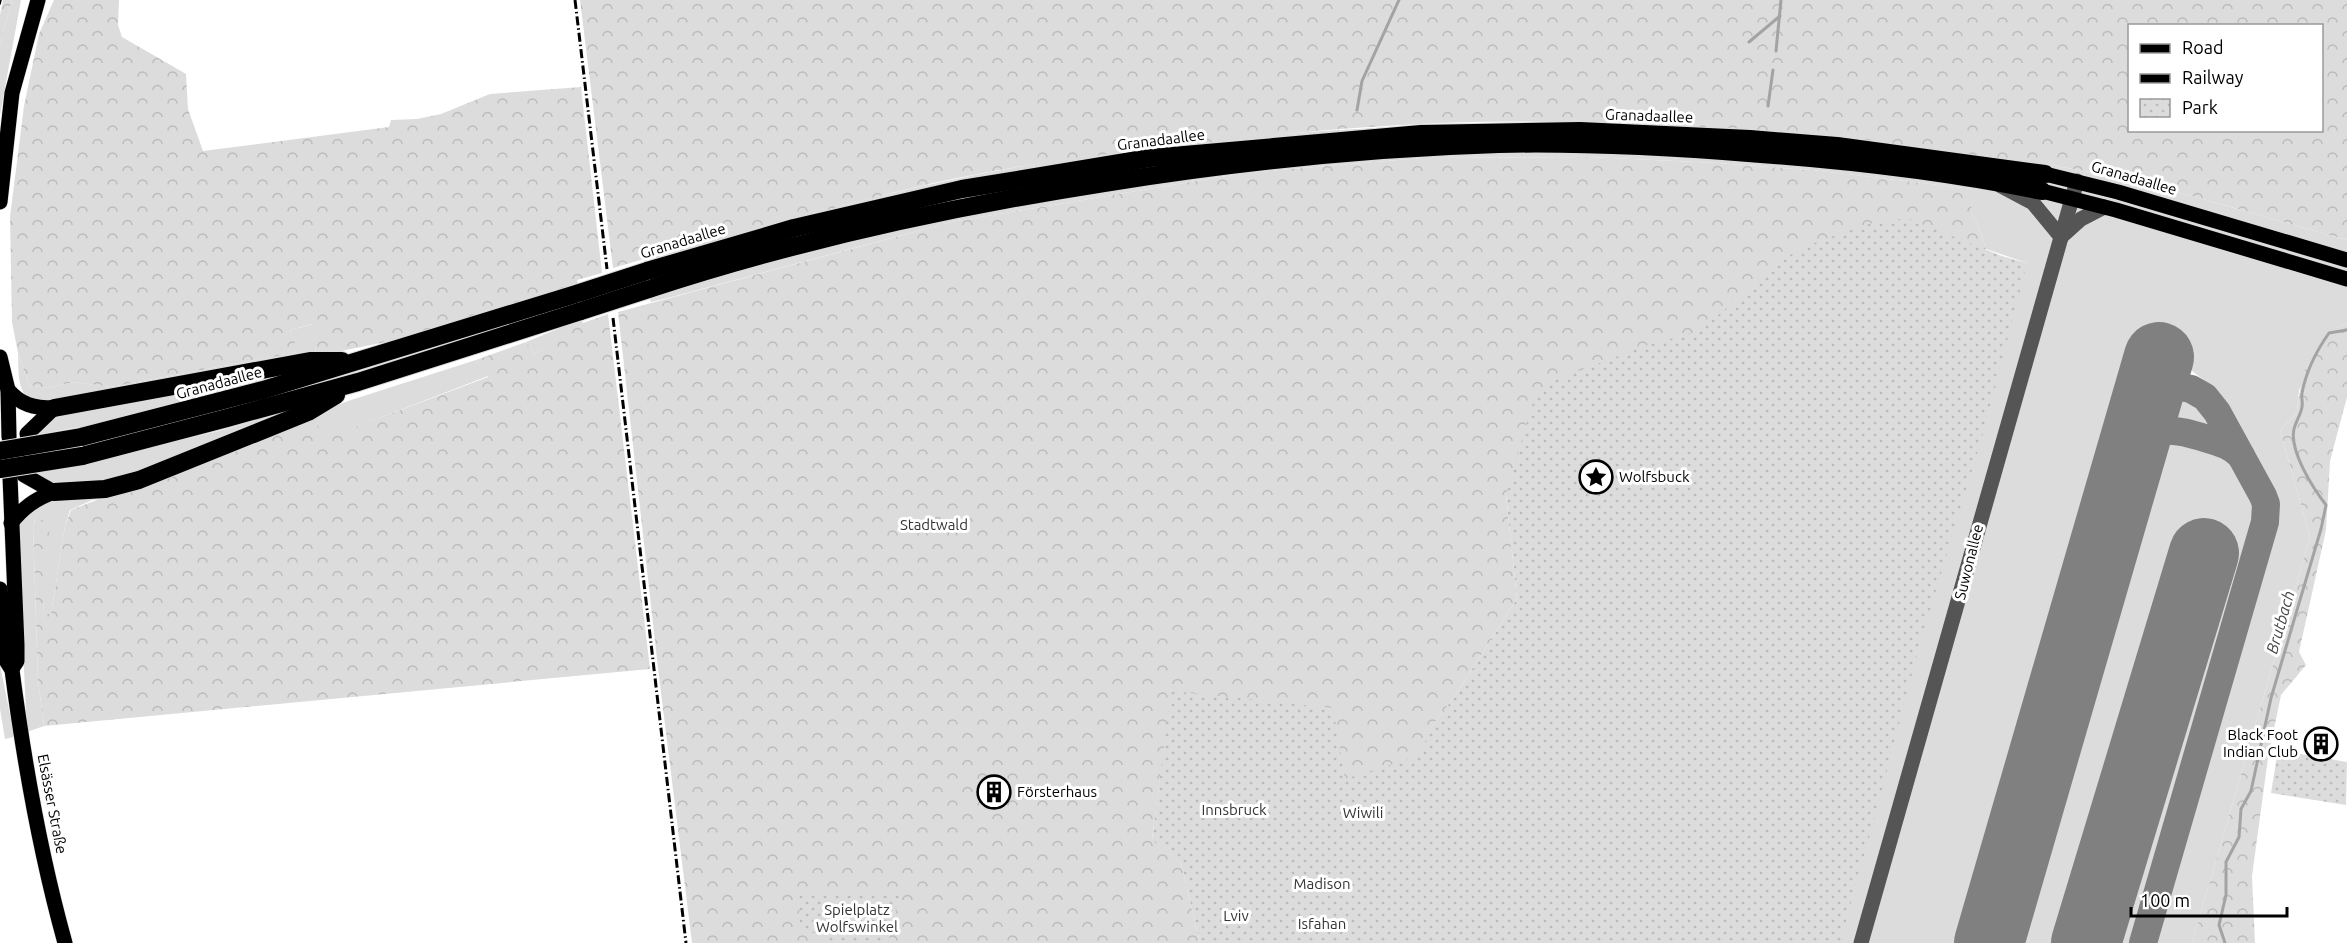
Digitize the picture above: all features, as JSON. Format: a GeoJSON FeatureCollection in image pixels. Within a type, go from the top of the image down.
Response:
{"type":"FeatureCollection","features":[{"type":"Feature","properties":{"kind":"highway","name":"Granadaallee"},"geometry":{"type":"LineString","coordinates":[[7,461],[82,456],[358,382],[581,311],[648,280],[794,228],[891,204],[974,187],[1150,158],[1421,134],[1580,131],[1750,139],[1847,147],[2044,183]]}},
{"type":"Feature","properties":{"kind":"highway","name":"Granadaallee"},"geometry":{"type":"LineString","coordinates":[[7,461],[81,437],[252,393],[362,361],[579,292],[708,270],[787,248],[941,211],[1153,175],[1346,152],[1502,144],[1669,148],[1821,158],[1995,181],[2044,183]]}},
{"type":"Feature","properties":{"kind":"highway"},"geometry":{"type":"LineString","coordinates":[[54,408],[310,361],[362,361]]}},
{"type":"Feature","properties":{"kind":"highway"},"geometry":{"type":"LineString","coordinates":[[54,492],[105,489],[139,480],[308,412],[358,382]]}},
{"type":"Feature","properties":{"kind":"main road"},"geometry":{"type":"LineString","coordinates":[[0,202],[12,93],[38,0]]}},
{"type":"Feature","properties":{"kind":"main road","name":"Granadaallee"},"geometry":{"type":"LineString","coordinates":[[2044,183],[2077,181],[2347,260]]}},
{"type":"Feature","properties":{"kind":"main road","name":"Granadaallee"},"geometry":{"type":"LineString","coordinates":[[2044,183],[2072,198],[2347,279]]}},
{"type":"Feature","properties":{"kind":"main road","name":"Elsässer Straße"},"geometry":{"type":"LineString","coordinates":[[0,357],[8,390],[7,461],[17,645],[17,661],[12,670]]}},
{"type":"Feature","properties":{"kind":"main road"},"geometry":{"type":"LineString","coordinates":[[8,390],[22,403],[35,408],[54,408]]}},
{"type":"Feature","properties":{"kind":"main road"},"geometry":{"type":"LineString","coordinates":[[27,434],[54,408]]}},
{"type":"Feature","properties":{"kind":"main road"},"geometry":{"type":"LineString","coordinates":[[7,461],[54,492]]}},
{"type":"Feature","properties":{"kind":"main road"},"geometry":{"type":"LineString","coordinates":[[11,523],[27,505],[39,497],[54,492]]}},
{"type":"Feature","properties":{"kind":"main road","name":"Elsässer Straße"},"geometry":{"type":"LineString","coordinates":[[0,589],[7,662],[12,670],[21,742],[36,822],[65,943]]}},
{"type":"Feature","properties":{"kind":"street"},"geometry":{"type":"LineString","coordinates":[[1995,181],[2007,191],[2033,203],[2061,237],[2081,219],[2104,207]]}},
{"type":"Feature","properties":{"kind":"street","name":"Suwonallee"},"geometry":{"type":"LineString","coordinates":[[1861,943],[1969,569],[1980,521],[2077,181]]}},
{"type":"Feature","properties":{"kind":"green space"},"geometry":{"type":"Polygon","coordinates":[[[3,0],[12,0],[0,45],[0,15],[3,0]]]}},
{"type":"Feature","properties":{"kind":"green space"},"geometry":{"type":"Polygon","coordinates":[[[12,0],[21,0],[0,115],[0,45],[12,0]]]}},
{"type":"Feature","properties":{"kind":"green space"},"geometry":{"type":"Polygon","coordinates":[[[54,0],[119,0],[118,25],[122,37],[186,74],[188,109],[203,151],[389,127],[391,120],[417,119],[441,114],[490,94],[581,87],[602,273],[577,280],[578,285],[396,340],[316,356],[313,324],[290,330],[298,352],[111,387],[74,382],[46,388],[29,385],[18,353],[12,322],[10,217],[24,106],[39,34],[54,0]]]}},
{"type":"Feature","properties":{"kind":"green space"},"geometry":{"type":"Polygon","coordinates":[[[580,0],[2347,0],[2347,240],[2123,179],[2032,163],[1665,127],[1558,122],[1466,122],[1328,130],[1236,139],[998,170],[861,201],[645,263],[644,259],[613,268],[580,0]]]}},
{"type":"Feature","properties":{"kind":"green space"},"geometry":{"type":"Polygon","coordinates":[[[1557,122],[1709,129],[2032,163],[2078,170],[2168,190],[2347,240],[2347,323],[2335,328],[2299,390],[2297,413],[2280,430],[2310,537],[2192,943],[2149,943],[2273,509],[2270,497],[2206,382],[2181,362],[2138,350],[1966,943],[1556,943],[2027,263],[1986,249],[1971,212],[1972,189],[1821,171],[1718,163],[1590,157],[1422,158],[1244,173],[951,222],[668,298],[651,302],[650,299],[645,263],[863,200],[1013,168],[1090,155],[1246,137],[1401,127],[1557,122]]]}},
{"type":"Feature","properties":{"kind":"green space","name":"Stadtwald"},"geometry":{"type":"Polygon","coordinates":[[[1590,157],[1821,171],[1973,189],[1971,212],[1986,249],[1506,495],[1517,599],[1455,696],[1432,726],[1351,943],[1172,691],[1152,839],[1181,863],[1200,943],[692,943],[618,312],[951,222],[1244,173],[1422,158],[1590,157]]]}},
{"type":"Feature","properties":{"kind":"green space"},"geometry":{"type":"Polygon","coordinates":[[[1907,218],[2002,256],[2027,263],[1985,427],[1919,647],[1840,943],[1200,943],[1181,863],[1152,840],[1171,691],[1333,708],[1345,779],[1419,756],[1432,726],[1455,696],[1517,599],[1506,495],[1532,405],[1549,382],[1648,345],[1699,331],[1794,252],[1869,224],[1907,218]]]}},
{"type":"Feature","properties":{"kind":"green space"},"geometry":{"type":"Polygon","coordinates":[[[608,314],[650,669],[44,726],[38,680],[33,526],[36,519],[50,522],[43,614],[51,614],[65,526],[71,510],[316,414],[321,440],[488,377],[476,360],[526,342],[535,354],[583,323],[608,314]]]}},
{"type":"Feature","properties":{"kind":"green space"},"geometry":{"type":"Polygon","coordinates":[[[582,319],[583,324],[535,354],[526,342],[582,319]]]}},
{"type":"Feature","properties":{"kind":"green space"},"geometry":{"type":"Polygon","coordinates":[[[2347,323],[2347,397],[2330,461],[2326,530],[2299,652],[2306,665],[2281,695],[2268,758],[2252,876],[2255,943],[2192,943],[2310,537],[2280,430],[2297,413],[2305,370],[2313,349],[2325,333],[2347,323]]]}},
{"type":"Feature","properties":{"kind":"green space"},"geometry":{"type":"Polygon","coordinates":[[[314,324],[316,356],[33,404],[21,387],[18,353],[29,385],[46,388],[74,382],[111,387],[297,352],[290,330],[314,324]]]}},
{"type":"Feature","properties":{"kind":"green space"},"geometry":{"type":"Polygon","coordinates":[[[476,360],[488,376],[320,441],[316,414],[348,401],[476,360]]]}},
{"type":"Feature","properties":{"kind":"green space"},"geometry":{"type":"Polygon","coordinates":[[[317,366],[81,431],[79,427],[36,435],[56,417],[317,366]]]}},
{"type":"Feature","properties":{"kind":"green space"},"geometry":{"type":"Polygon","coordinates":[[[2188,399],[2200,402],[2210,410],[2217,421],[2217,433],[2168,420],[2170,408],[2188,399]]]}},
{"type":"Feature","properties":{"kind":"green space"},"geometry":{"type":"Polygon","coordinates":[[[298,408],[117,482],[54,485],[34,474],[219,431],[298,408]]]}},
{"type":"Feature","properties":{"kind":"green space"},"geometry":{"type":"Polygon","coordinates":[[[2178,435],[2224,447],[2230,452],[2244,471],[2259,501],[2260,509],[2136,943],[2014,943],[2156,447],[2170,436],[2178,435]]]}},
{"type":"Feature","properties":{"kind":"green space"},"geometry":{"type":"Polygon","coordinates":[[[99,497],[70,510],[65,526],[51,614],[43,614],[45,577],[35,520],[33,527],[38,680],[44,726],[27,732],[18,542],[20,525],[23,518],[45,501],[99,497]]]}},
{"type":"Feature","properties":{"kind":"green space"},"geometry":{"type":"Polygon","coordinates":[[[0,665],[13,729],[13,737],[5,739],[0,709],[0,665]]]}},
{"type":"Feature","properties":{"kind":"green space"},"geometry":{"type":"Polygon","coordinates":[[[2278,750],[2347,762],[2346,805],[2271,793],[2278,750]]]}},
{"type":"Feature","properties":{"kind":"green space","name":"Spielplatz Wolfswinkel"},"geometry":{"type":"Polygon","coordinates":[[[900,893],[888,943],[827,943],[825,937],[800,928],[799,895],[900,893]]]}},
{"type":"Feature","properties":{"kind":"waterway"},"geometry":{"type":"LineString","coordinates":[[1357,110],[1362,81],[1399,0]]}},
{"type":"Feature","properties":{"kind":"waterway"},"geometry":{"type":"LineString","coordinates":[[1776,51],[1781,0]]}},
{"type":"Feature","properties":{"kind":"waterway"},"geometry":{"type":"LineString","coordinates":[[1749,42],[1780,16]]}},
{"type":"Feature","properties":{"kind":"waterway"},"geometry":{"type":"LineString","coordinates":[[1768,106],[1773,70]]}},
{"type":"Feature","properties":{"kind":"waterway","name":"Brutbach"},"geometry":{"type":"LineString","coordinates":[[2225,943],[2219,925],[2226,895],[2226,862],[2239,837],[2241,809],[2251,791],[2271,698],[2326,505],[2298,458],[2293,438],[2294,429],[2301,410],[2304,385],[2316,354],[2329,333],[2347,330]]}},
{"type":"Feature","properties":{"kind":"taxiway"},"geometry":{"type":"LineString","coordinates":[[2143,943],[2265,522],[2266,504],[2217,412],[2205,397],[2191,389],[2176,386],[2162,389],[2146,400]]}},
{"type":"Feature","properties":{"kind":"taxiway"},"geometry":{"type":"LineString","coordinates":[[2130,455],[2147,437],[2165,431],[2175,431],[2217,442],[2230,447],[2241,456]]}},
{"type":"Feature","properties":{"kind":"runway"},"geometry":{"type":"LineString","coordinates":[[1989,943],[2159,357]]}},
{"type":"Feature","properties":{"kind":"runway"},"geometry":{"type":"LineString","coordinates":[[2086,943],[2204,553]]}},
{"type":"Feature","properties":{"kind":"tram line"},"geometry":{"type":"LineString","coordinates":[[0,4],[1,0]]}},
{"type":"Feature","properties":{"kind":"railway"},"geometry":{"type":"LineString","coordinates":[[575,0],[607,269]]}},
{"type":"Feature","properties":{"kind":"railway"},"geometry":{"type":"LineString","coordinates":[[613,318],[686,943]]}},
{"type":"Feature","properties":{"kind":"place","name":"Wolfsbuck"},"geometry":{"type":"Point","coordinates":[1596,477]}},
{"type":"Feature","properties":{"kind":"place","name":"Black Foot Indian Club"},"geometry":{"type":"Point","coordinates":[2321,744]}},
{"type":"Feature","properties":{"kind":"place","name":"Försterhaus"},"geometry":{"type":"Point","coordinates":[994,792]}},
{"type":"Feature","properties":{"kind":"park label","name":"Innsbruck"},"geometry":{"type":"Point","coordinates":[1234,810]}},
{"type":"Feature","properties":{"kind":"park label","name":"Wiwili"},"geometry":{"type":"Point","coordinates":[1363,813]}},
{"type":"Feature","properties":{"kind":"park label","name":"Madison"},"geometry":{"type":"Point","coordinates":[1322,884]}},
{"type":"Feature","properties":{"kind":"park label","name":"Lviv"},"geometry":{"type":"Point","coordinates":[1236,916]}},
{"type":"Feature","properties":{"kind":"park label","name":"Isfahan"},"geometry":{"type":"Point","coordinates":[1322,924]}}]}
